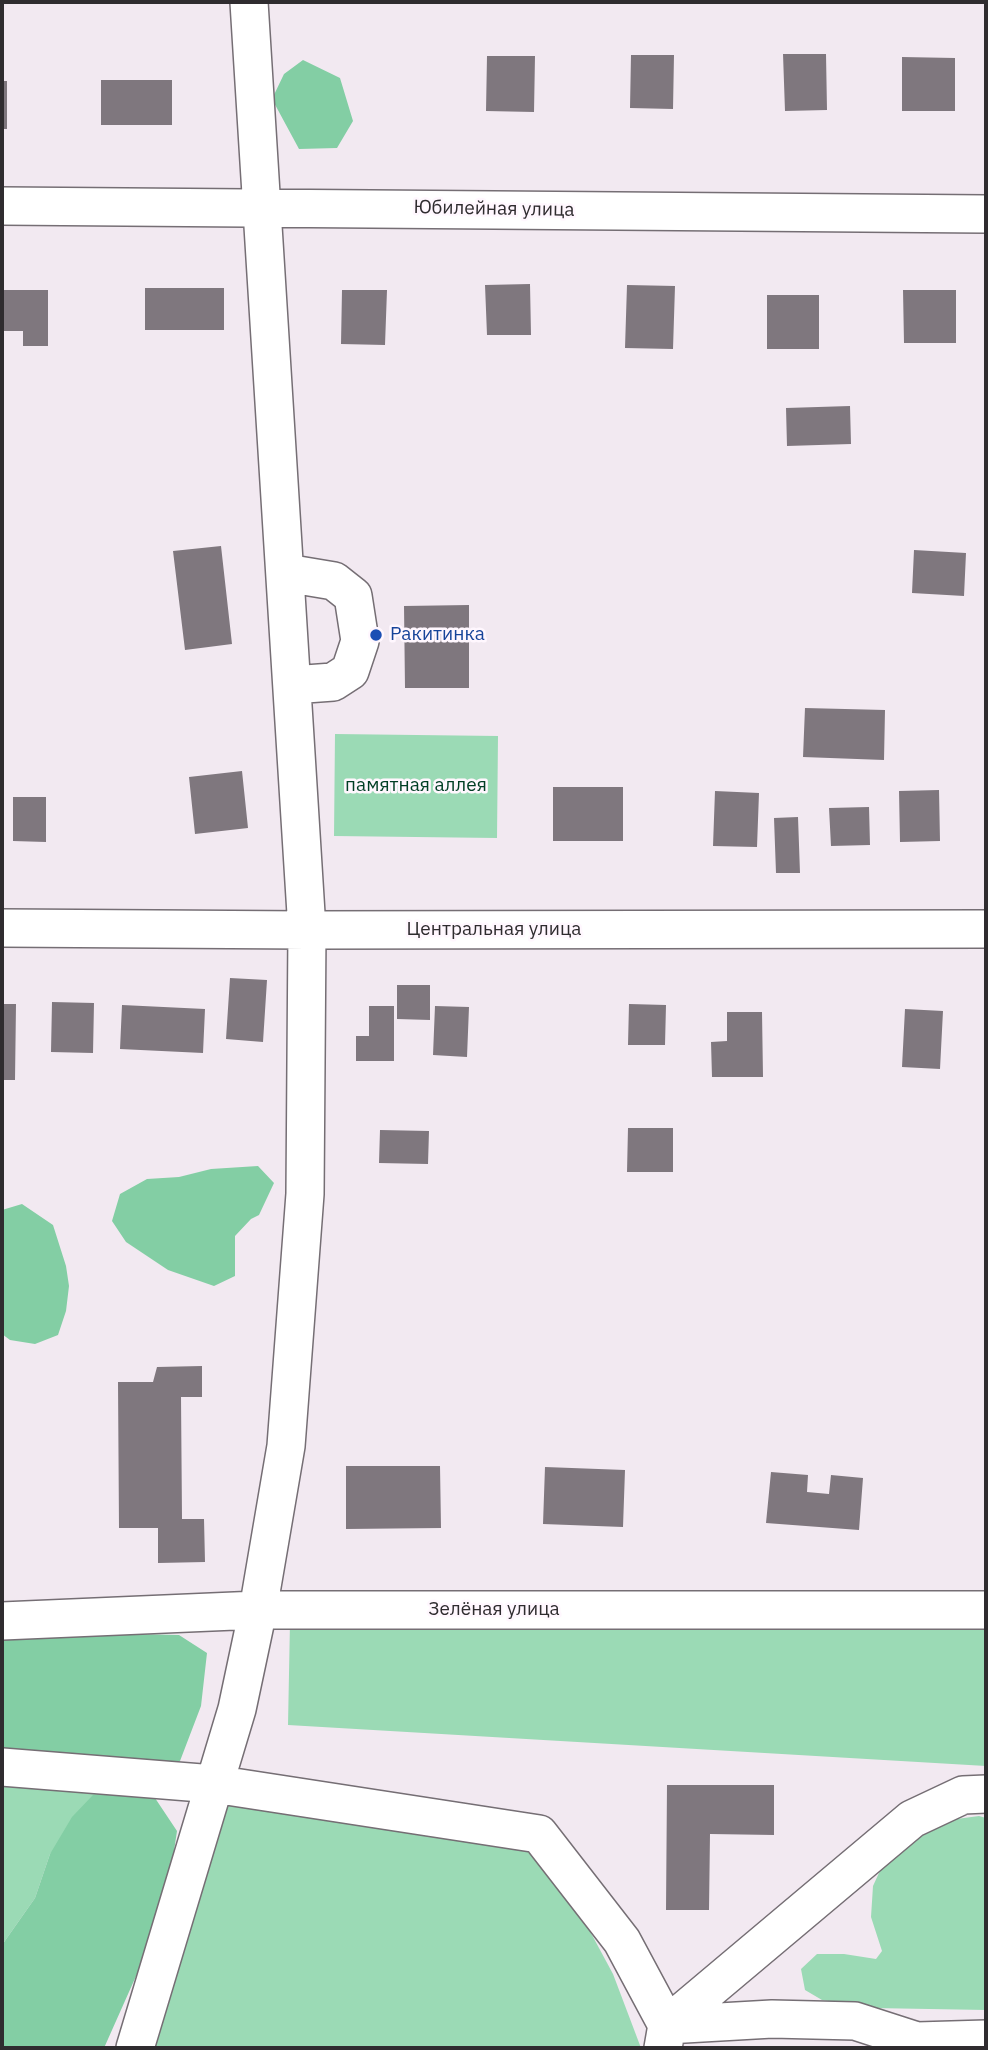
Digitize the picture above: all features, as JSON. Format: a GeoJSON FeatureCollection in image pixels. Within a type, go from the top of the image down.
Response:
{"type":"FeatureCollection","features":[{"type":"Feature","properties":{"kind":"street"},"geometry":{"type":"LineString","coordinates":[[135,2048],[237,1709],[258,1610],[286,1446],[304,1207],[307,930],[264,206],[249,2]]}},
{"type":"Feature","properties":{"kind":"street","name":"Юбилейная улица"},"geometry":{"type":"LineString","coordinates":[[2,206],[264,206],[986,214]]}},
{"type":"Feature","properties":{"kind":"street"},"geometry":{"type":"LineString","coordinates":[[286,573],[334,580],[353,596],[360,641],[349,671],[341,677],[332,682],[292,685]]}},
{"type":"Feature","properties":{"kind":"street","name":"Центральная улица"},"geometry":{"type":"LineString","coordinates":[[2,928],[986,929]]}},
{"type":"Feature","properties":{"kind":"street","name":"Зелёная улица"},"geometry":{"type":"LineString","coordinates":[[2,1621],[258,1610],[986,1609]]}},
{"type":"Feature","properties":{"kind":"street"},"geometry":{"type":"LineString","coordinates":[[2,1767],[214,1784],[539,1834],[622,1941],[665,2037]]}},
{"type":"Feature","properties":{"kind":"street"},"geometry":{"type":"LineString","coordinates":[[665,2037],[912,1819],[963,1795],[986,1794]]}},
{"type":"Feature","properties":{"kind":"street"},"geometry":{"type":"LineString","coordinates":[[665,2037],[772,2019],[855,2021],[918,2041],[986,2039]]}},
{"type":"Feature","properties":{"kind":"green space"},"geometry":{"type":"Polygon","coordinates":[[[303,60],[340,78],[353,121],[337,148],[299,149],[272,99],[284,74],[303,60]]]}},
{"type":"Feature","properties":{"kind":"green space","name":"памятная аллея"},"geometry":{"type":"Polygon","coordinates":[[[335,734],[498,736],[497,838],[334,836],[335,734]]]}},
{"type":"Feature","properties":{"kind":"green space"},"geometry":{"type":"Polygon","coordinates":[[[258,1166],[274,1183],[259,1215],[251,1219],[235,1236],[235,1276],[214,1286],[168,1270],[126,1242],[112,1221],[120,1194],[147,1179],[179,1177],[211,1169],[258,1166]]]}},
{"type":"Feature","properties":{"kind":"green space"},"geometry":{"type":"Polygon","coordinates":[[[22,1204],[53,1225],[66,1266],[69,1286],[66,1311],[58,1335],[35,1344],[10,1340],[2,1334],[2,1210],[22,1204]]]}},
{"type":"Feature","properties":{"kind":"green space"},"geometry":{"type":"Polygon","coordinates":[[[290,1622],[986,1628],[986,1766],[288,1725],[290,1622]]]}},
{"type":"Feature","properties":{"kind":"green space"},"geometry":{"type":"Polygon","coordinates":[[[2,1631],[179,1635],[207,1653],[201,1706],[180,1761],[151,1768],[2,1761],[2,1631]]]}},
{"type":"Feature","properties":{"kind":"green space"},"geometry":{"type":"Polygon","coordinates":[[[2,1771],[126,1786],[50,1854],[35,1898],[2,1945],[2,1771]]]}},
{"type":"Feature","properties":{"kind":"green space"},"geometry":{"type":"Polygon","coordinates":[[[126,1791],[155,1798],[177,1831],[165,1911],[104,2048],[2,2048],[2,1945],[35,1898],[50,1854],[72,1817],[93,1795],[126,1791]]]}},
{"type":"Feature","properties":{"kind":"green space"},"geometry":{"type":"Polygon","coordinates":[[[226,1793],[531,1844],[578,1909],[613,1974],[641,2048],[145,2048],[226,1793]]]}},
{"type":"Feature","properties":{"kind":"green space"},"geometry":{"type":"Polygon","coordinates":[[[979,1816],[986,1818],[986,2010],[872,2008],[822,2000],[805,1990],[801,1969],[817,1954],[844,1954],[876,1959],[882,1951],[871,1917],[873,1886],[884,1862],[934,1822],[979,1816]]]}},
{"type":"Feature","properties":{"kind":"building"},"geometry":{"type":"Polygon","coordinates":[[[783,54],[826,54],[827,110],[785,111],[783,54]]]}},
{"type":"Feature","properties":{"kind":"building"},"geometry":{"type":"Polygon","coordinates":[[[631,55],[674,55],[673,109],[630,108],[631,55]]]}},
{"type":"Feature","properties":{"kind":"building"},"geometry":{"type":"Polygon","coordinates":[[[487,56],[535,56],[534,112],[486,111],[487,56]]]}},
{"type":"Feature","properties":{"kind":"building"},"geometry":{"type":"Polygon","coordinates":[[[902,57],[955,58],[955,111],[902,111],[902,57]]]}},
{"type":"Feature","properties":{"kind":"building"},"geometry":{"type":"Polygon","coordinates":[[[101,80],[172,80],[172,125],[101,125],[101,80]]]}},
{"type":"Feature","properties":{"kind":"building"},"geometry":{"type":"Polygon","coordinates":[[[2,81],[7,81],[7,129],[2,129],[2,81]]]}},
{"type":"Feature","properties":{"kind":"building"},"geometry":{"type":"Polygon","coordinates":[[[530,284],[531,335],[487,335],[485,285],[530,284]]]}},
{"type":"Feature","properties":{"kind":"building"},"geometry":{"type":"Polygon","coordinates":[[[627,285],[675,286],[673,349],[625,348],[627,285]]]}},
{"type":"Feature","properties":{"kind":"building"},"geometry":{"type":"Polygon","coordinates":[[[145,288],[224,288],[224,330],[145,330],[145,288]]]}},
{"type":"Feature","properties":{"kind":"building"},"geometry":{"type":"Polygon","coordinates":[[[2,290],[48,290],[48,346],[23,346],[23,331],[2,331],[2,290]]]}},
{"type":"Feature","properties":{"kind":"building"},"geometry":{"type":"Polygon","coordinates":[[[342,290],[387,290],[385,345],[341,344],[342,290]]]}},
{"type":"Feature","properties":{"kind":"building"},"geometry":{"type":"Polygon","coordinates":[[[903,290],[956,290],[956,343],[904,343],[903,290]]]}},
{"type":"Feature","properties":{"kind":"building"},"geometry":{"type":"Polygon","coordinates":[[[767,295],[819,295],[819,349],[767,349],[767,295]]]}},
{"type":"Feature","properties":{"kind":"building"},"geometry":{"type":"Polygon","coordinates":[[[850,406],[851,444],[787,446],[786,408],[850,406]]]}},
{"type":"Feature","properties":{"kind":"building"},"geometry":{"type":"Polygon","coordinates":[[[221,546],[232,644],[185,650],[173,551],[221,546]]]}},
{"type":"Feature","properties":{"kind":"building"},"geometry":{"type":"Polygon","coordinates":[[[914,550],[966,553],[964,596],[912,593],[914,550]]]}},
{"type":"Feature","properties":{"kind":"building"},"geometry":{"type":"Polygon","coordinates":[[[469,605],[469,688],[405,688],[404,606],[469,605]]]}},
{"type":"Feature","properties":{"kind":"building"},"geometry":{"type":"Polygon","coordinates":[[[805,708],[885,710],[884,760],[803,757],[805,708]]]}},
{"type":"Feature","properties":{"kind":"building"},"geometry":{"type":"Polygon","coordinates":[[[242,771],[248,828],[195,834],[189,777],[242,771]]]}},
{"type":"Feature","properties":{"kind":"building"},"geometry":{"type":"Polygon","coordinates":[[[553,787],[623,787],[623,841],[553,841],[553,787]]]}},
{"type":"Feature","properties":{"kind":"building"},"geometry":{"type":"Polygon","coordinates":[[[939,790],[940,841],[900,842],[899,791],[939,790]]]}},
{"type":"Feature","properties":{"kind":"building"},"geometry":{"type":"Polygon","coordinates":[[[715,791],[759,793],[757,847],[713,846],[715,791]]]}},
{"type":"Feature","properties":{"kind":"building"},"geometry":{"type":"Polygon","coordinates":[[[13,797],[46,797],[46,842],[13,841],[13,797]]]}},
{"type":"Feature","properties":{"kind":"building"},"geometry":{"type":"Polygon","coordinates":[[[869,807],[870,845],[831,846],[829,808],[869,807]]]}},
{"type":"Feature","properties":{"kind":"building"},"geometry":{"type":"Polygon","coordinates":[[[798,817],[800,873],[776,873],[774,818],[798,817]]]}},
{"type":"Feature","properties":{"kind":"building"},"geometry":{"type":"Polygon","coordinates":[[[230,978],[267,980],[263,1042],[226,1039],[230,978]]]}},
{"type":"Feature","properties":{"kind":"building"},"geometry":{"type":"Polygon","coordinates":[[[397,985],[430,985],[430,1020],[397,1019],[397,985]]]}},
{"type":"Feature","properties":{"kind":"building"},"geometry":{"type":"Polygon","coordinates":[[[52,1002],[94,1003],[93,1053],[51,1052],[52,1002]]]}},
{"type":"Feature","properties":{"kind":"building"},"geometry":{"type":"Polygon","coordinates":[[[2,1004],[16,1004],[15,1080],[2,1080],[2,1004]]]}},
{"type":"Feature","properties":{"kind":"building"},"geometry":{"type":"Polygon","coordinates":[[[629,1004],[666,1005],[665,1045],[628,1045],[629,1004]]]}},
{"type":"Feature","properties":{"kind":"building"},"geometry":{"type":"Polygon","coordinates":[[[122,1005],[205,1009],[203,1053],[120,1049],[122,1005]]]}},
{"type":"Feature","properties":{"kind":"building"},"geometry":{"type":"Polygon","coordinates":[[[369,1006],[394,1006],[394,1061],[356,1061],[356,1036],[369,1036],[369,1006]]]}},
{"type":"Feature","properties":{"kind":"building"},"geometry":{"type":"Polygon","coordinates":[[[435,1006],[469,1007],[467,1057],[433,1055],[435,1006]]]}},
{"type":"Feature","properties":{"kind":"building"},"geometry":{"type":"Polygon","coordinates":[[[905,1009],[943,1011],[940,1069],[902,1067],[905,1009]]]}},
{"type":"Feature","properties":{"kind":"building"},"geometry":{"type":"Polygon","coordinates":[[[727,1012],[762,1012],[763,1077],[712,1077],[711,1042],[727,1041],[727,1012]]]}},
{"type":"Feature","properties":{"kind":"building"},"geometry":{"type":"Polygon","coordinates":[[[628,1128],[673,1128],[673,1172],[627,1172],[628,1128]]]}},
{"type":"Feature","properties":{"kind":"building"},"geometry":{"type":"Polygon","coordinates":[[[380,1130],[429,1131],[428,1164],[379,1163],[380,1130]]]}},
{"type":"Feature","properties":{"kind":"building"},"geometry":{"type":"Polygon","coordinates":[[[202,1366],[202,1397],[181,1397],[182,1519],[204,1519],[205,1562],[158,1563],[158,1528],[119,1528],[118,1382],[153,1382],[157,1367],[202,1366]]]}},
{"type":"Feature","properties":{"kind":"building"},"geometry":{"type":"Polygon","coordinates":[[[346,1466],[440,1466],[441,1528],[346,1529],[346,1466]]]}},
{"type":"Feature","properties":{"kind":"building"},"geometry":{"type":"Polygon","coordinates":[[[545,1467],[625,1470],[623,1527],[543,1524],[545,1467]]]}},
{"type":"Feature","properties":{"kind":"building"},"geometry":{"type":"Polygon","coordinates":[[[771,1472],[808,1475],[807,1492],[829,1494],[831,1475],[863,1478],[859,1530],[766,1523],[771,1472]]]}},
{"type":"Feature","properties":{"kind":"building"},"geometry":{"type":"Polygon","coordinates":[[[667,1785],[774,1785],[774,1835],[710,1834],[709,1910],[666,1910],[667,1785]]]}},
{"type":"Feature","properties":{"kind":"place","name":"Ракитинка"},"geometry":{"type":"Point","coordinates":[376,635]}}]}
